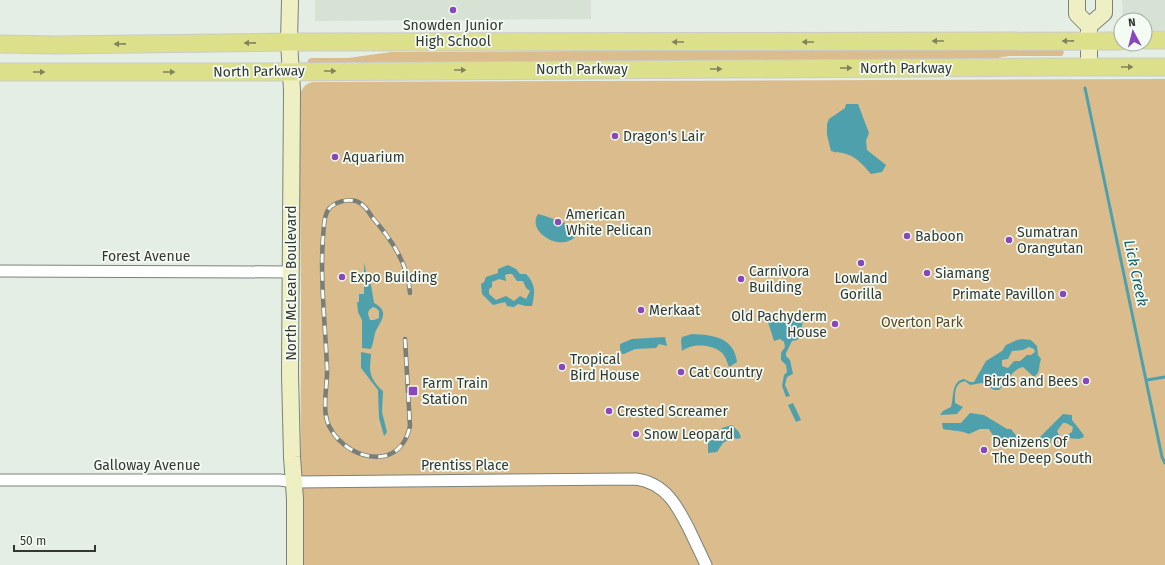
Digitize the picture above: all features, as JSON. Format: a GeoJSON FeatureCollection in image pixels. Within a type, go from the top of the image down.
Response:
{"type":"FeatureCollection","features":[{"type":"Feature","properties":{"kind":"main road","name":"North McLean Boulevard"},"geometry":{"type":"LineString","coordinates":[[290,0],[290,381],[294,482],[295,565]]}},
{"type":"Feature","properties":{"kind":"main road"},"geometry":{"type":"LineString","coordinates":[[1077,0],[1077,14],[1089,33],[1090,67]]}},
{"type":"Feature","properties":{"kind":"main road"},"geometry":{"type":"LineString","coordinates":[[1089,33],[1104,13],[1104,0]]}},
{"type":"Feature","properties":{"kind":"main road","name":"North Parkway"},"geometry":{"type":"LineString","coordinates":[[0,44],[56,45],[1089,33],[1113,38]]}},
{"type":"Feature","properties":{"kind":"main road"},"geometry":{"type":"LineString","coordinates":[[1153,40],[1165,40]]}},
{"type":"Feature","properties":{"kind":"main road","name":"North Parkway"},"geometry":{"type":"LineString","coordinates":[[0,72],[1165,67]]}},
{"type":"Feature","properties":{"kind":"street","name":"Forest Avenue"},"geometry":{"type":"LineString","coordinates":[[0,271],[291,272]]}},
{"type":"Feature","properties":{"kind":"street","name":"Galloway Avenue"},"geometry":{"type":"LineString","coordinates":[[0,480],[250,480],[294,482]]}},
{"type":"Feature","properties":{"kind":"street","name":"Prentiss Place"},"geometry":{"type":"LineString","coordinates":[[294,482],[647,480],[661,488],[678,506],[706,565]]}},
{"type":"Feature","properties":{"kind":"shaded area","name":"Snowden Junior High School"},"geometry":{"type":"Polygon","coordinates":[[[315,0],[591,0],[591,19],[315,21],[315,0]]]}},
{"type":"Feature","properties":{"kind":"shaded area"},"geometry":{"type":"Polygon","coordinates":[[[1122,0],[1165,0],[1165,30],[1153,30],[1153,12],[1123,12],[1122,0]]]}},
{"type":"Feature","properties":{"kind":"green space"},"geometry":{"type":"Polygon","coordinates":[[[1061,48],[1064,53],[1062,56],[1009,56],[979,61],[308,65],[309,59],[312,58],[348,58],[391,52],[1061,48]]]}},
{"type":"Feature","properties":{"kind":"green space","name":"Overton Park"},"geometry":{"type":"Polygon","coordinates":[[[1165,79],[1165,565],[300,565],[301,299],[299,109],[301,92],[308,84],[313,82],[1165,79]]]}},
{"type":"Feature","properties":{"kind":"water"},"geometry":{"type":"Polygon","coordinates":[[[846,104],[858,104],[869,133],[866,141],[867,150],[886,165],[882,172],[871,174],[852,156],[831,151],[827,135],[827,124],[829,119],[845,108],[846,104]]]}},
{"type":"Feature","properties":{"kind":"water"},"geometry":{"type":"Polygon","coordinates":[[[538,214],[579,228],[581,231],[570,241],[553,241],[542,235],[538,230],[536,220],[538,214]]]}},
{"type":"Feature","properties":{"kind":"water"},"geometry":{"type":"Polygon","coordinates":[[[364,263],[368,281],[371,285],[374,303],[379,306],[383,313],[383,317],[375,333],[371,349],[362,348],[362,320],[358,312],[357,302],[359,302],[359,294],[364,294],[364,263]],[[373,307],[369,310],[368,314],[370,320],[379,318],[379,311],[373,307]]]}},
{"type":"Feature","properties":{"kind":"water"},"geometry":{"type":"Polygon","coordinates":[[[508,265],[516,269],[520,274],[526,274],[532,281],[534,289],[532,306],[518,304],[514,307],[507,306],[505,302],[493,305],[482,294],[481,284],[484,282],[486,277],[498,273],[498,269],[508,265]],[[512,274],[505,275],[506,281],[499,279],[492,282],[492,287],[489,289],[489,294],[496,300],[506,296],[514,301],[520,296],[526,299],[530,291],[526,288],[523,281],[517,281],[512,274]]]}},
{"type":"Feature","properties":{"kind":"water"},"geometry":{"type":"Polygon","coordinates":[[[802,310],[802,336],[797,340],[792,341],[786,353],[786,356],[790,360],[793,374],[787,377],[785,385],[790,396],[786,397],[782,386],[784,375],[787,372],[786,365],[781,360],[781,353],[785,347],[784,342],[780,339],[774,341],[768,322],[802,310]]]}},
{"type":"Feature","properties":{"kind":"water"},"geometry":{"type":"Polygon","coordinates":[[[692,334],[707,335],[727,342],[732,347],[737,362],[729,367],[722,353],[717,349],[707,346],[686,348],[682,351],[682,337],[692,334]]]}},
{"type":"Feature","properties":{"kind":"water"},"geometry":{"type":"Polygon","coordinates":[[[665,337],[667,346],[659,344],[656,348],[635,349],[624,354],[622,354],[620,349],[620,344],[632,339],[665,337]]]}},
{"type":"Feature","properties":{"kind":"water"},"geometry":{"type":"Polygon","coordinates":[[[1017,340],[1031,340],[1037,346],[1038,355],[1041,359],[1038,371],[1034,377],[1023,367],[1012,373],[999,390],[994,390],[982,383],[970,385],[965,381],[961,382],[956,389],[955,403],[963,407],[957,414],[940,415],[943,411],[951,407],[955,386],[960,380],[964,379],[974,382],[986,361],[1002,351],[1006,345],[1017,340]],[[1029,347],[1023,350],[1012,351],[1008,359],[1002,360],[1002,366],[1008,368],[1014,361],[1020,361],[1027,355],[1031,355],[1035,352],[1034,349],[1029,347]]]}},
{"type":"Feature","properties":{"kind":"water"},"geometry":{"type":"Polygon","coordinates":[[[361,352],[371,354],[371,375],[383,391],[382,412],[387,432],[384,436],[379,418],[378,390],[361,368],[361,352]]]}},
{"type":"Feature","properties":{"kind":"water"},"geometry":{"type":"Polygon","coordinates":[[[793,403],[801,420],[796,422],[788,405],[793,403]]]}},
{"type":"Feature","properties":{"kind":"water"},"geometry":{"type":"Polygon","coordinates":[[[970,413],[984,415],[1007,429],[1011,429],[1018,438],[1017,447],[999,445],[989,429],[980,429],[969,434],[943,429],[942,423],[961,423],[970,413]]]}},
{"type":"Feature","properties":{"kind":"water"},"geometry":{"type":"Polygon","coordinates":[[[1063,414],[1072,415],[1072,420],[1084,437],[1079,439],[1068,438],[1067,435],[1072,432],[1073,427],[1063,423],[1057,431],[1060,437],[1055,436],[1052,438],[1050,443],[1041,445],[1040,437],[1063,414]]]}},
{"type":"Feature","properties":{"kind":"water"},"geometry":{"type":"Polygon","coordinates":[[[732,425],[739,432],[741,438],[736,439],[733,437],[723,443],[717,452],[708,453],[708,443],[722,428],[732,425]]]}},
{"type":"Feature","properties":{"kind":"waterway","name":"Lick Creek"},"geometry":{"type":"LineString","coordinates":[[1085,88],[1162,457],[1165,463]]}},
{"type":"Feature","properties":{"kind":"waterway"},"geometry":{"type":"LineString","coordinates":[[1147,380],[1165,377]]}},
{"type":"Feature","properties":{"kind":"railway"},"geometry":{"type":"LineString","coordinates":[[405,339],[410,426],[407,436],[398,449],[384,456],[376,457],[360,454],[345,445],[333,433],[329,426],[325,412],[327,367],[322,260],[324,221],[327,212],[331,207],[339,202],[348,200],[358,202],[365,207],[386,234],[397,252],[406,272],[410,293]]}},
{"type":"Feature","properties":{"kind":"place","name":"Snowden Junior High School"},"geometry":{"type":"Point","coordinates":[453,10]}},
{"type":"Feature","properties":{"kind":"place","name":"Dragon's Lair"},"geometry":{"type":"Point","coordinates":[615,136]}},
{"type":"Feature","properties":{"kind":"place","name":"Aquarium"},"geometry":{"type":"Point","coordinates":[335,157]}},
{"type":"Feature","properties":{"kind":"place","name":"American White Pelican"},"geometry":{"type":"Point","coordinates":[558,222]}},
{"type":"Feature","properties":{"kind":"place","name":"Baboon"},"geometry":{"type":"Point","coordinates":[907,236]}},
{"type":"Feature","properties":{"kind":"place","name":"Sumatran Orangutan"},"geometry":{"type":"Point","coordinates":[1009,240]}},
{"type":"Feature","properties":{"kind":"place","name":"Lowland Gorilla"},"geometry":{"type":"Point","coordinates":[861,263]}},
{"type":"Feature","properties":{"kind":"place","name":"Siamang"},"geometry":{"type":"Point","coordinates":[927,273]}},
{"type":"Feature","properties":{"kind":"place","name":"Expo Building"},"geometry":{"type":"Point","coordinates":[342,277]}},
{"type":"Feature","properties":{"kind":"place","name":"Carnivora Building"},"geometry":{"type":"Point","coordinates":[741,279]}},
{"type":"Feature","properties":{"kind":"place","name":"Primate Pavillon"},"geometry":{"type":"Point","coordinates":[1063,294]}},
{"type":"Feature","properties":{"kind":"place","name":"Merkaat"},"geometry":{"type":"Point","coordinates":[641,310]}},
{"type":"Feature","properties":{"kind":"place","name":"Old Pachyderm House"},"geometry":{"type":"Point","coordinates":[835,324]}},
{"type":"Feature","properties":{"kind":"place","name":"Tropical Bird House"},"geometry":{"type":"Point","coordinates":[562,367]}},
{"type":"Feature","properties":{"kind":"place","name":"Cat Country"},"geometry":{"type":"Point","coordinates":[681,372]}},
{"type":"Feature","properties":{"kind":"place","name":"Birds and Bees"},"geometry":{"type":"Point","coordinates":[1086,381]}},
{"type":"Feature","properties":{"kind":"place","name":"Farm Train Station"},"geometry":{"type":"Point","coordinates":[413,391]}},
{"type":"Feature","properties":{"kind":"place","name":"Crested Screamer"},"geometry":{"type":"Point","coordinates":[609,411]}},
{"type":"Feature","properties":{"kind":"place","name":"Snow Leopard"},"geometry":{"type":"Point","coordinates":[636,434]}},
{"type":"Feature","properties":{"kind":"place","name":"Denizens Of The Deep South"},"geometry":{"type":"Point","coordinates":[984,450]}}]}
